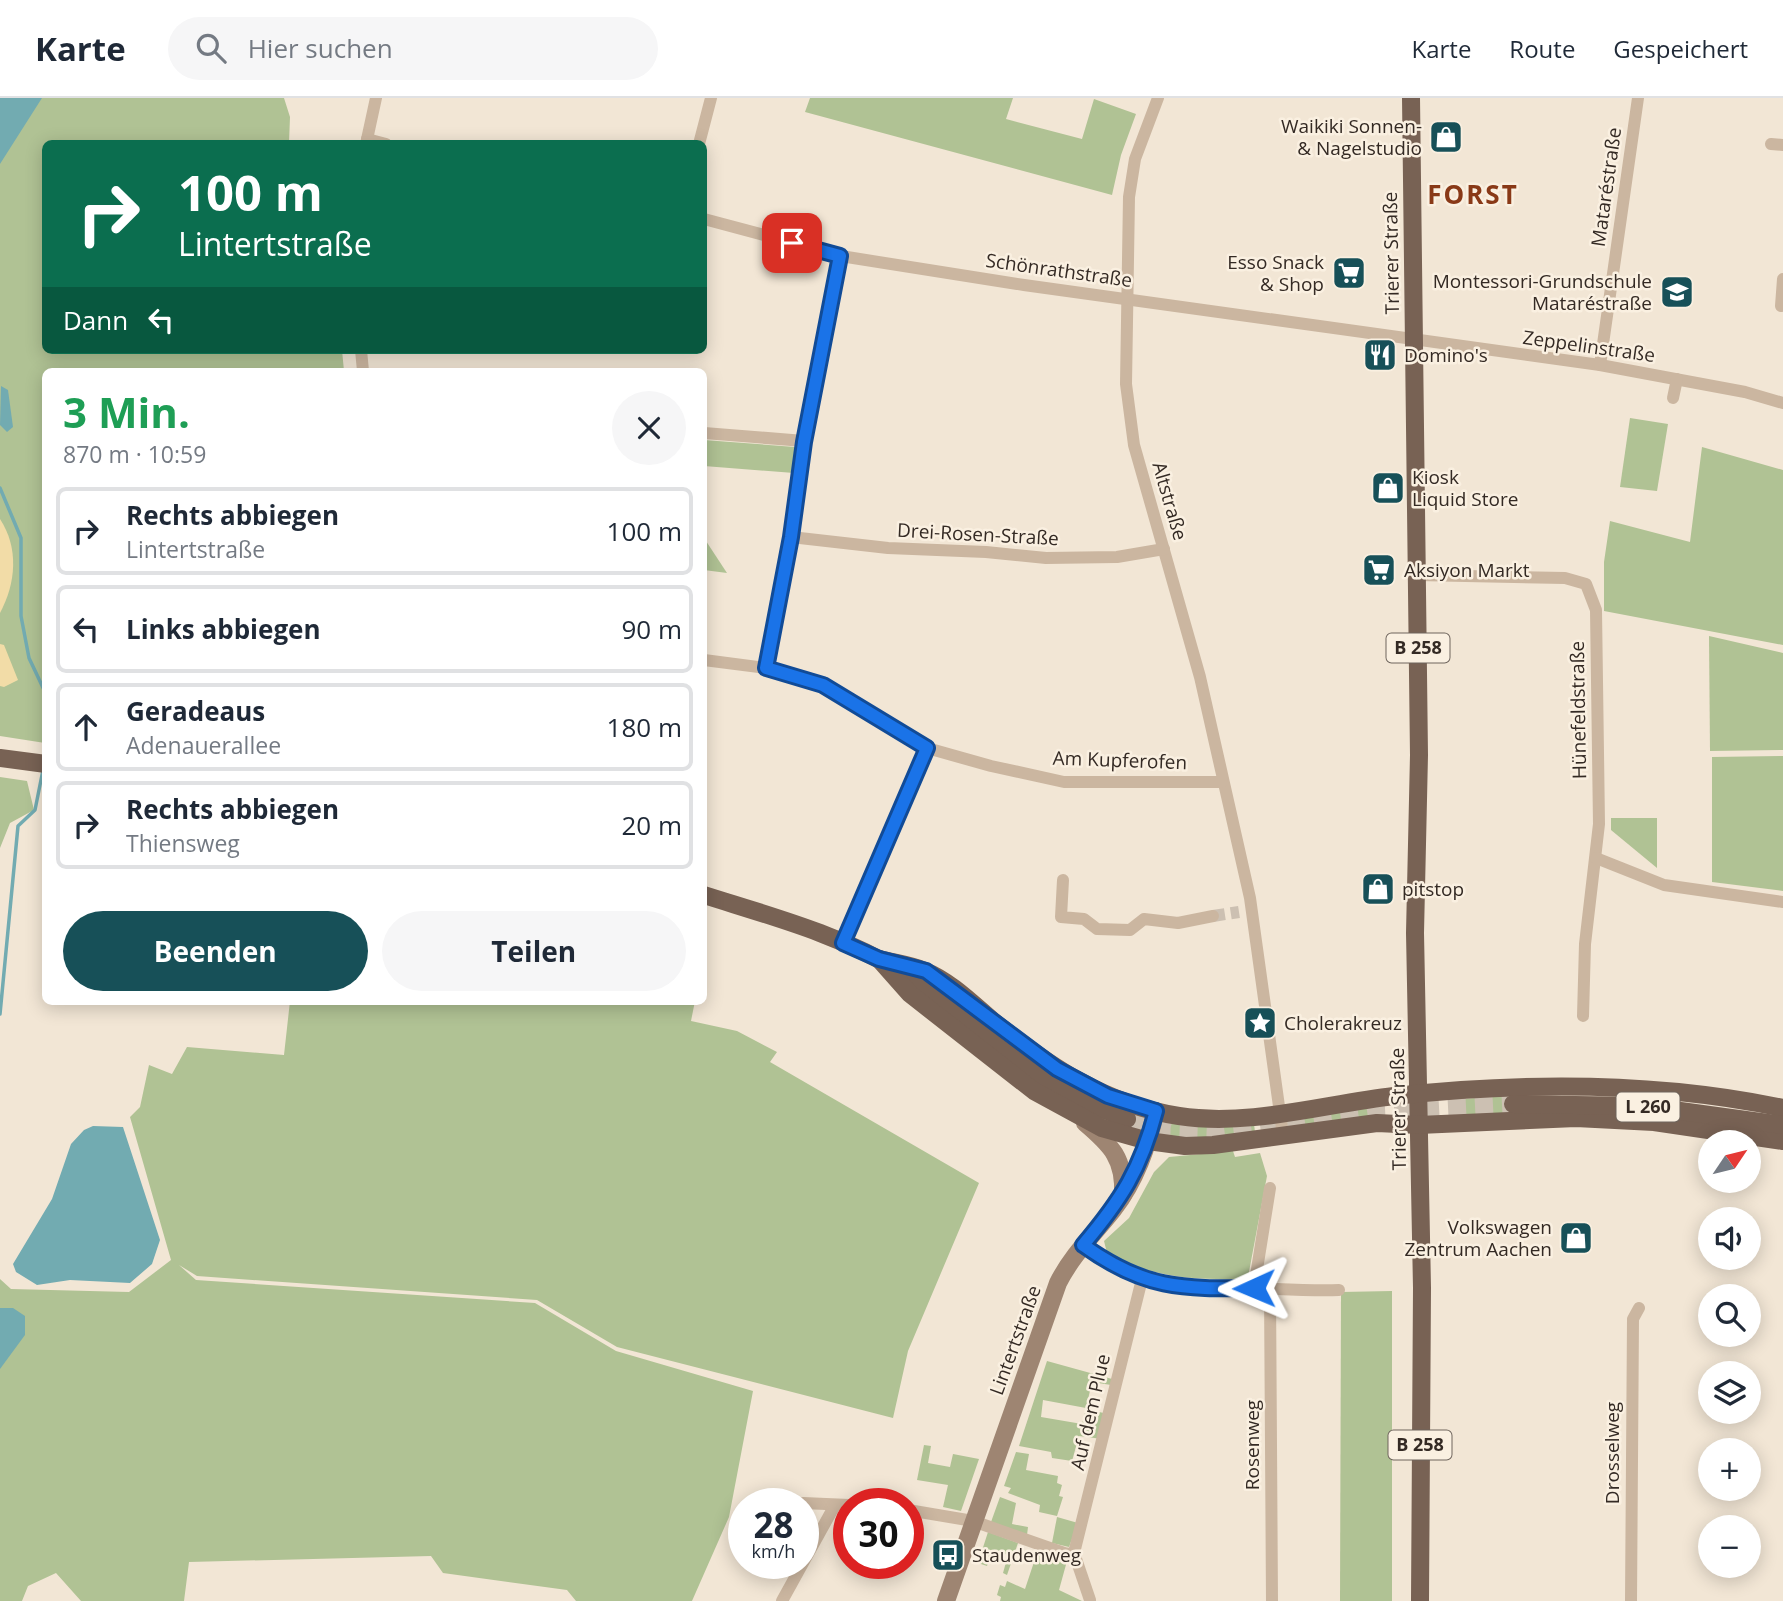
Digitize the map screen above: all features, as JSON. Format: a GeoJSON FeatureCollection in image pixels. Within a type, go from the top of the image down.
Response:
{"type":"FeatureCollection","features":[{"type":"Feature","properties":{"kind":"main road","name":"Trierer Straße"},"geometry":{"type":"LineString","coordinates":[[1411,98],[1419,783],[1415,933],[1422,1288],[1420,1601]]}},
{"type":"Feature","properties":{"kind":"main road"},"geometry":{"type":"LineString","coordinates":[[0,758],[42,764]]}},
{"type":"Feature","properties":{"kind":"main road"},"geometry":{"type":"LineString","coordinates":[[707,896],[843,943],[879,959],[929,991],[1024,1065],[1057,1087],[1127,1119]]}},
{"type":"Feature","properties":{"kind":"main road"},"geometry":{"type":"LineString","coordinates":[[879,959],[926,971],[1057,1069],[1108,1096],[1156,1111],[1212,1119],[1419,1094],[1591,1086],[1700,1094],[1783,1108]]}},
{"type":"Feature","properties":{"kind":"main road"},"geometry":{"type":"LineString","coordinates":[[879,959],[910,994],[1034,1091],[1078,1117],[1110,1131],[1148,1141],[1185,1146],[1213,1145],[1377,1123],[1419,1125],[1530,1119],[1623,1120],[1737,1132],[1783,1141]]}},
{"type":"Feature","properties":{"kind":"main road","name":"L 260"},"geometry":{"type":"LineString","coordinates":[[1513,1104],[1644,1107],[1783,1125]]}},
{"type":"Feature","properties":{"kind":"main road","name":"Lintertstraße"},"geometry":{"type":"LineString","coordinates":[[946,1601],[1058,1283],[1083,1245],[1123,1195],[1139,1168],[1156,1111]]}},
{"type":"Feature","properties":{"kind":"main road"},"geometry":{"type":"LineString","coordinates":[[1078,1117],[1117,1152],[1124,1178],[1123,1195]]}},
{"type":"Feature","properties":{"kind":"street"},"geometry":{"type":"LineString","coordinates":[[366,140],[376,98]]}},
{"type":"Feature","properties":{"kind":"street"},"geometry":{"type":"LineString","coordinates":[[700,140],[711,98]]}},
{"type":"Feature","properties":{"kind":"street","name":"Altstraße"},"geometry":{"type":"LineString","coordinates":[[1157,98],[1135,159],[1129,197],[1126,384],[1134,445],[1200,677],[1222,782],[1283,1135]]}},
{"type":"Feature","properties":{"kind":"street","name":"Mataréstraße"},"geometry":{"type":"LineString","coordinates":[[1600,365],[1638,98]]}},
{"type":"Feature","properties":{"kind":"street","name":"Schönrathstraße"},"geometry":{"type":"LineString","coordinates":[[707,220],[840,256],[1414,338]]}},
{"type":"Feature","properties":{"kind":"street"},"geometry":{"type":"LineString","coordinates":[[766,668],[791,537],[804,442],[840,256]]}},
{"type":"Feature","properties":{"kind":"street"},"geometry":{"type":"LineString","coordinates":[[1781,306],[1783,279]]}},
{"type":"Feature","properties":{"kind":"street","name":"Zeppelinstraße"},"geometry":{"type":"LineString","coordinates":[[1414,338],[1600,365],[1745,392],[1783,403]]}},
{"type":"Feature","properties":{"kind":"street","name":"Zeppelinstraße"},"geometry":{"type":"LineString","coordinates":[[1673,398],[1676,379]]}},
{"type":"Feature","properties":{"kind":"street"},"geometry":{"type":"LineString","coordinates":[[707,433],[804,442]]}},
{"type":"Feature","properties":{"kind":"street","name":"Drei-Rosen-Straße"},"geometry":{"type":"LineString","coordinates":[[791,537],[888,548],[985,552],[1046,558],[1117,557],[1164,549]]}},
{"type":"Feature","properties":{"kind":"street","name":"Hünefeldstraße"},"geometry":{"type":"LineString","coordinates":[[1417,575],[1565,578],[1586,584],[1596,610],[1599,824],[1585,944],[1583,1016]]}},
{"type":"Feature","properties":{"kind":"street","name":"Am Kupferofen"},"geometry":{"type":"LineString","coordinates":[[707,660],[766,668],[823,685],[927,748],[1064,782],[1222,782]]}},
{"type":"Feature","properties":{"kind":"street"},"geometry":{"type":"LineString","coordinates":[[843,943],[927,748]]}},
{"type":"Feature","properties":{"kind":"street"},"geometry":{"type":"LineString","coordinates":[[1595,858],[1664,885],[1783,902]]}},
{"type":"Feature","properties":{"kind":"street"},"geometry":{"type":"LineString","coordinates":[[1063,880],[1061,917],[1084,919],[1097,929],[1130,930],[1144,919],[1178,923],[1213,916]]}},
{"type":"Feature","properties":{"kind":"street"},"geometry":{"type":"LineString","coordinates":[[1254,1288],[1270,1188]]}},
{"type":"Feature","properties":{"kind":"street"},"geometry":{"type":"LineString","coordinates":[[1083,1245],[1106,1262],[1142,1279],[1193,1289],[1339,1290]]}},
{"type":"Feature","properties":{"kind":"street","name":"Auf dem Plue"},"geometry":{"type":"LineString","coordinates":[[1074,1553],[1142,1279]]}},
{"type":"Feature","properties":{"kind":"street","name":"Rosenweg"},"geometry":{"type":"LineString","coordinates":[[1270,1290],[1272,1601]]}},
{"type":"Feature","properties":{"kind":"street","name":"Drosselweg"},"geometry":{"type":"LineString","coordinates":[[1631,1601],[1633,1319],[1639,1308]]}},
{"type":"Feature","properties":{"kind":"street"},"geometry":{"type":"LineString","coordinates":[[782,1601],[833,1508]]}},
{"type":"Feature","properties":{"kind":"street"},"geometry":{"type":"LineString","coordinates":[[924,1513],[973,1521],[1067,1554],[1074,1553],[1091,1601]]}},
{"type":"Feature","properties":{"kind":"green space"},"geometry":{"type":"Polygon","coordinates":[[[0,98],[284,98],[290,117],[289,140],[42,140],[42,354],[342,354],[344,368],[42,368],[42,743],[0,736],[0,98]]]}},
{"type":"Feature","properties":{"kind":"green space"},"geometry":{"type":"Polygon","coordinates":[[[810,98],[1013,98],[1006,119],[1082,139],[1094,99],[1136,114],[1121,155],[1112,195],[805,112],[810,98]]]}},
{"type":"Feature","properties":{"kind":"green space"},"geometry":{"type":"Polygon","coordinates":[[[1630,418],[1668,424],[1657,491],[1620,487],[1630,418]]]}},
{"type":"Feature","properties":{"kind":"green space"},"geometry":{"type":"Polygon","coordinates":[[[707,440],[795,447],[794,473],[707,466],[707,440]]]}},
{"type":"Feature","properties":{"kind":"green space"},"geometry":{"type":"Polygon","coordinates":[[[1702,447],[1783,470],[1783,645],[1604,611],[1604,562],[1610,521],[1690,542],[1702,447]]]}},
{"type":"Feature","properties":{"kind":"green space"},"geometry":{"type":"Polygon","coordinates":[[[707,543],[727,573],[707,570],[707,543]]]}},
{"type":"Feature","properties":{"kind":"green space"},"geometry":{"type":"Polygon","coordinates":[[[1709,636],[1783,653],[1783,750],[1710,751],[1709,636]]]}},
{"type":"Feature","properties":{"kind":"green space"},"geometry":{"type":"Polygon","coordinates":[[[1783,756],[1783,891],[1712,882],[1712,757],[1783,756]]]}},
{"type":"Feature","properties":{"kind":"green space"},"geometry":{"type":"Polygon","coordinates":[[[0,777],[27,781],[34,810],[10,823],[0,848],[0,777]]]}},
{"type":"Feature","properties":{"kind":"green space"},"geometry":{"type":"Polygon","coordinates":[[[1611,818],[1657,818],[1657,868],[1611,830],[1611,818]]]}},
{"type":"Feature","properties":{"kind":"green space"},"geometry":{"type":"Polygon","coordinates":[[[290,1005],[694,1005],[691,1021],[737,1031],[777,1052],[770,1062],[979,1183],[908,1351],[893,1418],[617,1347],[537,1300],[197,1276],[179,1265],[196,1280],[535,1303],[616,1351],[753,1391],[735,1488],[728,1488],[728,1519],[692,1601],[576,1601],[567,1590],[443,1573],[431,1556],[189,1562],[184,1601],[81,1601],[56,1573],[28,1586],[22,1601],[0,1601],[0,1279],[11,1289],[129,1292],[171,1260],[130,1117],[140,1107],[149,1065],[172,1074],[187,1047],[284,1055],[290,1005]]]}},
{"type":"Feature","properties":{"kind":"green space"},"geometry":{"type":"Polygon","coordinates":[[[1515,1094],[1515,1114],[1454,1116],[1456,1100],[1515,1094]]]}},
{"type":"Feature","properties":{"kind":"green space"},"geometry":{"type":"Polygon","coordinates":[[[1382,1104],[1383,1117],[1301,1125],[1292,1125],[1290,1120],[1382,1104]]]}},
{"type":"Feature","properties":{"kind":"green space"},"geometry":{"type":"Polygon","coordinates":[[[1254,1123],[1255,1133],[1214,1140],[1159,1135],[1158,1129],[1164,1124],[1254,1123]]]}},
{"type":"Feature","properties":{"kind":"green space"},"geometry":{"type":"Polygon","coordinates":[[[1233,1151],[1235,1157],[1260,1153],[1267,1176],[1248,1277],[1227,1279],[1174,1276],[1140,1268],[1107,1253],[1104,1241],[1129,1218],[1154,1172],[1169,1157],[1233,1151]]]}},
{"type":"Feature","properties":{"kind":"green space"},"geometry":{"type":"Polygon","coordinates":[[[1392,1291],[1392,1601],[1340,1601],[1341,1292],[1392,1291]]]}},
{"type":"Feature","properties":{"kind":"green space"},"geometry":{"type":"Polygon","coordinates":[[[1047,1361],[1112,1379],[1111,1385],[1092,1382],[1086,1408],[1043,1400],[1041,1417],[1082,1424],[1086,1409],[1108,1414],[1102,1439],[1079,1436],[1072,1461],[1052,1458],[1051,1452],[1019,1446],[1047,1361]]]}},
{"type":"Feature","properties":{"kind":"green space"},"geometry":{"type":"Polygon","coordinates":[[[924,1445],[931,1446],[928,1463],[950,1467],[953,1454],[979,1459],[961,1511],[943,1507],[948,1485],[917,1480],[924,1445]]]}},
{"type":"Feature","properties":{"kind":"green space"},"geometry":{"type":"Polygon","coordinates":[[[1016,1452],[1029,1454],[1026,1470],[1058,1476],[1057,1483],[1062,1485],[1059,1496],[1063,1497],[1057,1516],[1039,1512],[1040,1505],[1008,1493],[1011,1488],[1004,1486],[1016,1452]]]}},
{"type":"Feature","properties":{"kind":"green space"},"geometry":{"type":"Polygon","coordinates":[[[1000,1497],[1016,1503],[1012,1524],[1028,1527],[1027,1535],[991,1522],[1000,1497]]]}},
{"type":"Feature","properties":{"kind":"green space"},"geometry":{"type":"Polygon","coordinates":[[[1057,1517],[1078,1523],[1069,1547],[1052,1543],[1057,1517]]]}},
{"type":"Feature","properties":{"kind":"green space"},"geometry":{"type":"Polygon","coordinates":[[[988,1532],[1018,1543],[1007,1575],[1003,1573],[1008,1555],[993,1550],[987,1566],[978,1563],[988,1532]]]}},
{"type":"Feature","properties":{"kind":"green space"},"geometry":{"type":"Polygon","coordinates":[[[1038,1550],[1067,1561],[1059,1590],[1082,1601],[1000,1601],[1001,1597],[997,1595],[1000,1585],[1005,1587],[1007,1581],[1025,1589],[1038,1550]]]}},
{"type":"Feature","properties":{"kind":"sand"},"geometry":{"type":"Polygon","coordinates":[[[0,519],[10,542],[13,566],[9,590],[0,613],[0,519]]]}},
{"type":"Feature","properties":{"kind":"sand"},"geometry":{"type":"Polygon","coordinates":[[[0,644],[4,645],[18,680],[4,687],[0,686],[0,644]]]}},
{"type":"Feature","properties":{"kind":"water"},"geometry":{"type":"Polygon","coordinates":[[[0,98],[42,98],[0,164],[0,98]]]}},
{"type":"Feature","properties":{"kind":"water"},"geometry":{"type":"Polygon","coordinates":[[[1,386],[8,390],[13,427],[7,432],[0,425],[1,386]]]}},
{"type":"Feature","properties":{"kind":"water"},"geometry":{"type":"Polygon","coordinates":[[[93,1126],[123,1127],[160,1240],[152,1264],[130,1283],[70,1280],[37,1285],[16,1272],[13,1264],[52,1199],[71,1144],[84,1130],[93,1126]]]}},
{"type":"Feature","properties":{"kind":"water"},"geometry":{"type":"Polygon","coordinates":[[[0,1308],[13,1308],[25,1316],[25,1335],[0,1369],[0,1308]]]}},
{"type":"Feature","properties":{"kind":"waterway"},"geometry":{"type":"LineString","coordinates":[[0,488],[21,538],[21,616],[29,658],[42,686]]}},
{"type":"Feature","properties":{"kind":"waterway"},"geometry":{"type":"LineString","coordinates":[[0,1014],[18,826],[35,810],[42,775]]}},
{"type":"Feature","properties":{"kind":"tunnel"},"geometry":{"type":"LineString","coordinates":[[1213,916],[1239,912]]}},
{"type":"Feature","properties":{"kind":"tunnel"},"geometry":{"type":"LineString","coordinates":[[1127,1119],[1170,1130],[1224,1132],[1376,1111],[1513,1104]]}},
{"type":"Feature","properties":{"kind":"place","name":"Waikiki Sonnen- & Nagelstudio"},"geometry":{"type":"Point","coordinates":[1446,137]}},
{"type":"Feature","properties":{"kind":"place","name":"Esso Snack & Shop"},"geometry":{"type":"Point","coordinates":[1349,273]}},
{"type":"Feature","properties":{"kind":"place","name":"Montessori-Grundschule Mataréstraße"},"geometry":{"type":"Point","coordinates":[1677,292]}},
{"type":"Feature","properties":{"kind":"place","name":"Domino's"},"geometry":{"type":"Point","coordinates":[1380,355]}},
{"type":"Feature","properties":{"kind":"place","name":"Kiosk Liquid Store"},"geometry":{"type":"Point","coordinates":[1388,488]}},
{"type":"Feature","properties":{"kind":"place","name":"Aksiyon Markt"},"geometry":{"type":"Point","coordinates":[1379,570]}},
{"type":"Feature","properties":{"kind":"place","name":"pitstop"},"geometry":{"type":"Point","coordinates":[1378,889]}},
{"type":"Feature","properties":{"kind":"place","name":"Cholerakreuz"},"geometry":{"type":"Point","coordinates":[1260,1023]}},
{"type":"Feature","properties":{"kind":"place","name":"Volkswagen Zentrum Aachen"},"geometry":{"type":"Point","coordinates":[1576,1238]}},
{"type":"Feature","properties":{"kind":"place","name":"Staudenweg"},"geometry":{"type":"Point","coordinates":[948,1555]}},
{"type":"Feature","properties":{"kind":"district","name":"FORST"},"geometry":{"type":"Point","coordinates":[1473,195]}},
{"type":"Feature","properties":{"kind":"route"},"geometry":{"type":"LineString","coordinates":[[792,243],[840,256],[804,442],[791,537],[780,583],[766,668],[823,685],[927,748],[843,943],[879,959],[926,971],[1057,1069],[1108,1096],[1156,1111],[1143,1159],[1132,1181],[1114,1209],[1083,1245],[1106,1262],[1142,1279],[1193,1289],[1254,1288]]}}]}
